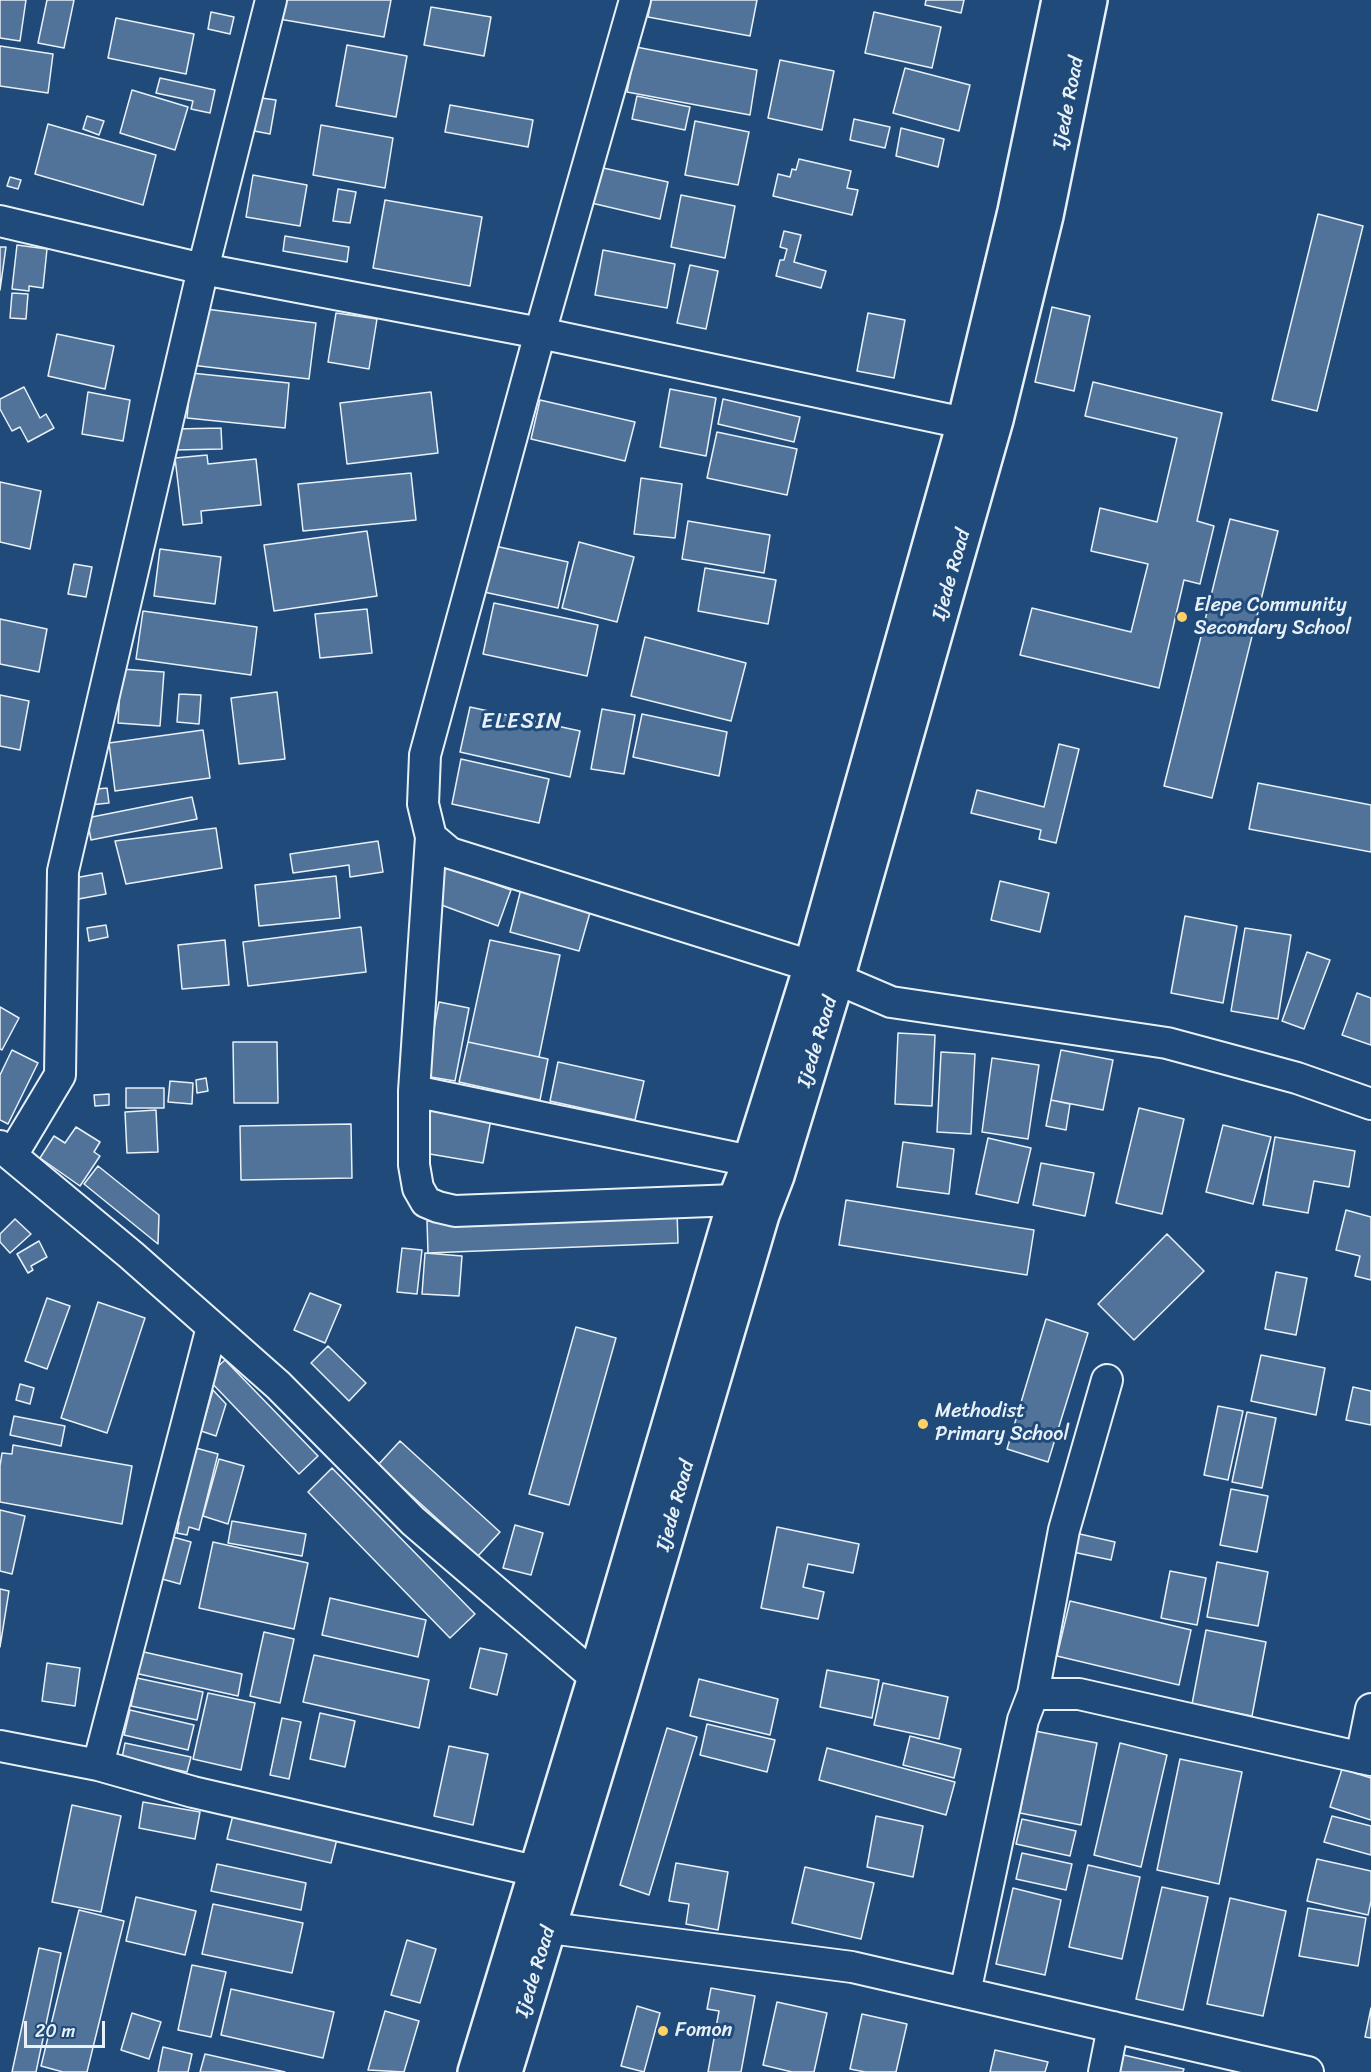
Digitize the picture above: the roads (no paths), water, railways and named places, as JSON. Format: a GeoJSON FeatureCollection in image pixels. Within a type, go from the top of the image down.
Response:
{"type":"FeatureCollection","features":[{"type":"Feature","properties":{"kind":"main road","name":"Ijede Road"},"geometry":{"type":"LineString","coordinates":[[475,2072],[595,1677],[735,1200],[824,973],[996,420],[1031,214],[1059,0]]}},
{"type":"Feature","properties":{"kind":"main road","name":"Ijede Road"},"geometry":{"type":"LineString","coordinates":[[505,2072],[625,1679],[762,1215],[777,1176],[824,973],[964,423],[1031,214],[1090,0]]}},
{"type":"Feature","properties":{"kind":"street"},"geometry":{"type":"LineString","coordinates":[[271,0],[203,268],[63,871],[60,1075],[6,1151],[131,1255],[278,1385],[413,1521],[595,1677]]}},
{"type":"Feature","properties":{"kind":"street"},"geometry":{"type":"LineString","coordinates":[[635,0],[540,333],[425,755],[423,804],[431,837],[414,1091],[414,1165],[418,1188],[426,1202],[454,1211],[735,1200]]}},
{"type":"Feature","properties":{"kind":"street"},"geometry":{"type":"LineString","coordinates":[[0,221],[203,268],[540,333],[964,423]]}},
{"type":"Feature","properties":{"kind":"street"},"geometry":{"type":"LineString","coordinates":[[431,837],[450,854],[824,973],[891,1002],[1167,1043],[1297,1078],[1371,1104]]}},
{"type":"Feature","properties":{"kind":"street"},"geometry":{"type":"LineString","coordinates":[[414,1091],[750,1161]]}},
{"type":"Feature","properties":{"kind":"street"},"geometry":{"type":"LineString","coordinates":[[98,1765],[212,1327]]}},
{"type":"Feature","properties":{"kind":"street"},"geometry":{"type":"LineString","coordinates":[[965,1993],[1023,1720],[1033,1694],[1064,1530],[1107,1380]]}},
{"type":"Feature","properties":{"kind":"street"},"geometry":{"type":"LineString","coordinates":[[1033,1694],[1079,1694],[1366,1759],[1371,1709]]}},
{"type":"Feature","properties":{"kind":"street"},"geometry":{"type":"LineString","coordinates":[[0,1746],[98,1765],[193,1791],[535,1871]]}},
{"type":"Feature","properties":{"kind":"street"},"geometry":{"type":"LineString","coordinates":[[550,1928],[852,1967],[1308,2072]]}},
{"type":"Feature","properties":{"kind":"street"},"geometry":{"type":"LineString","coordinates":[[1104,2072],[1113,2027]]}},
{"type":"Feature","properties":{"kind":"place","name":"Elepe Community Secondary School"},"geometry":{"type":"Point","coordinates":[1182,617]}},
{"type":"Feature","properties":{"kind":"place","name":"Methodist Primary School"},"geometry":{"type":"Point","coordinates":[923,1424]}},
{"type":"Feature","properties":{"kind":"place","name":"Fomon"},"geometry":{"type":"Point","coordinates":[663,2031]}},
{"type":"Feature","properties":{"kind":"district","name":"ELESIN"},"geometry":{"type":"Point","coordinates":[522,722]}}]}
